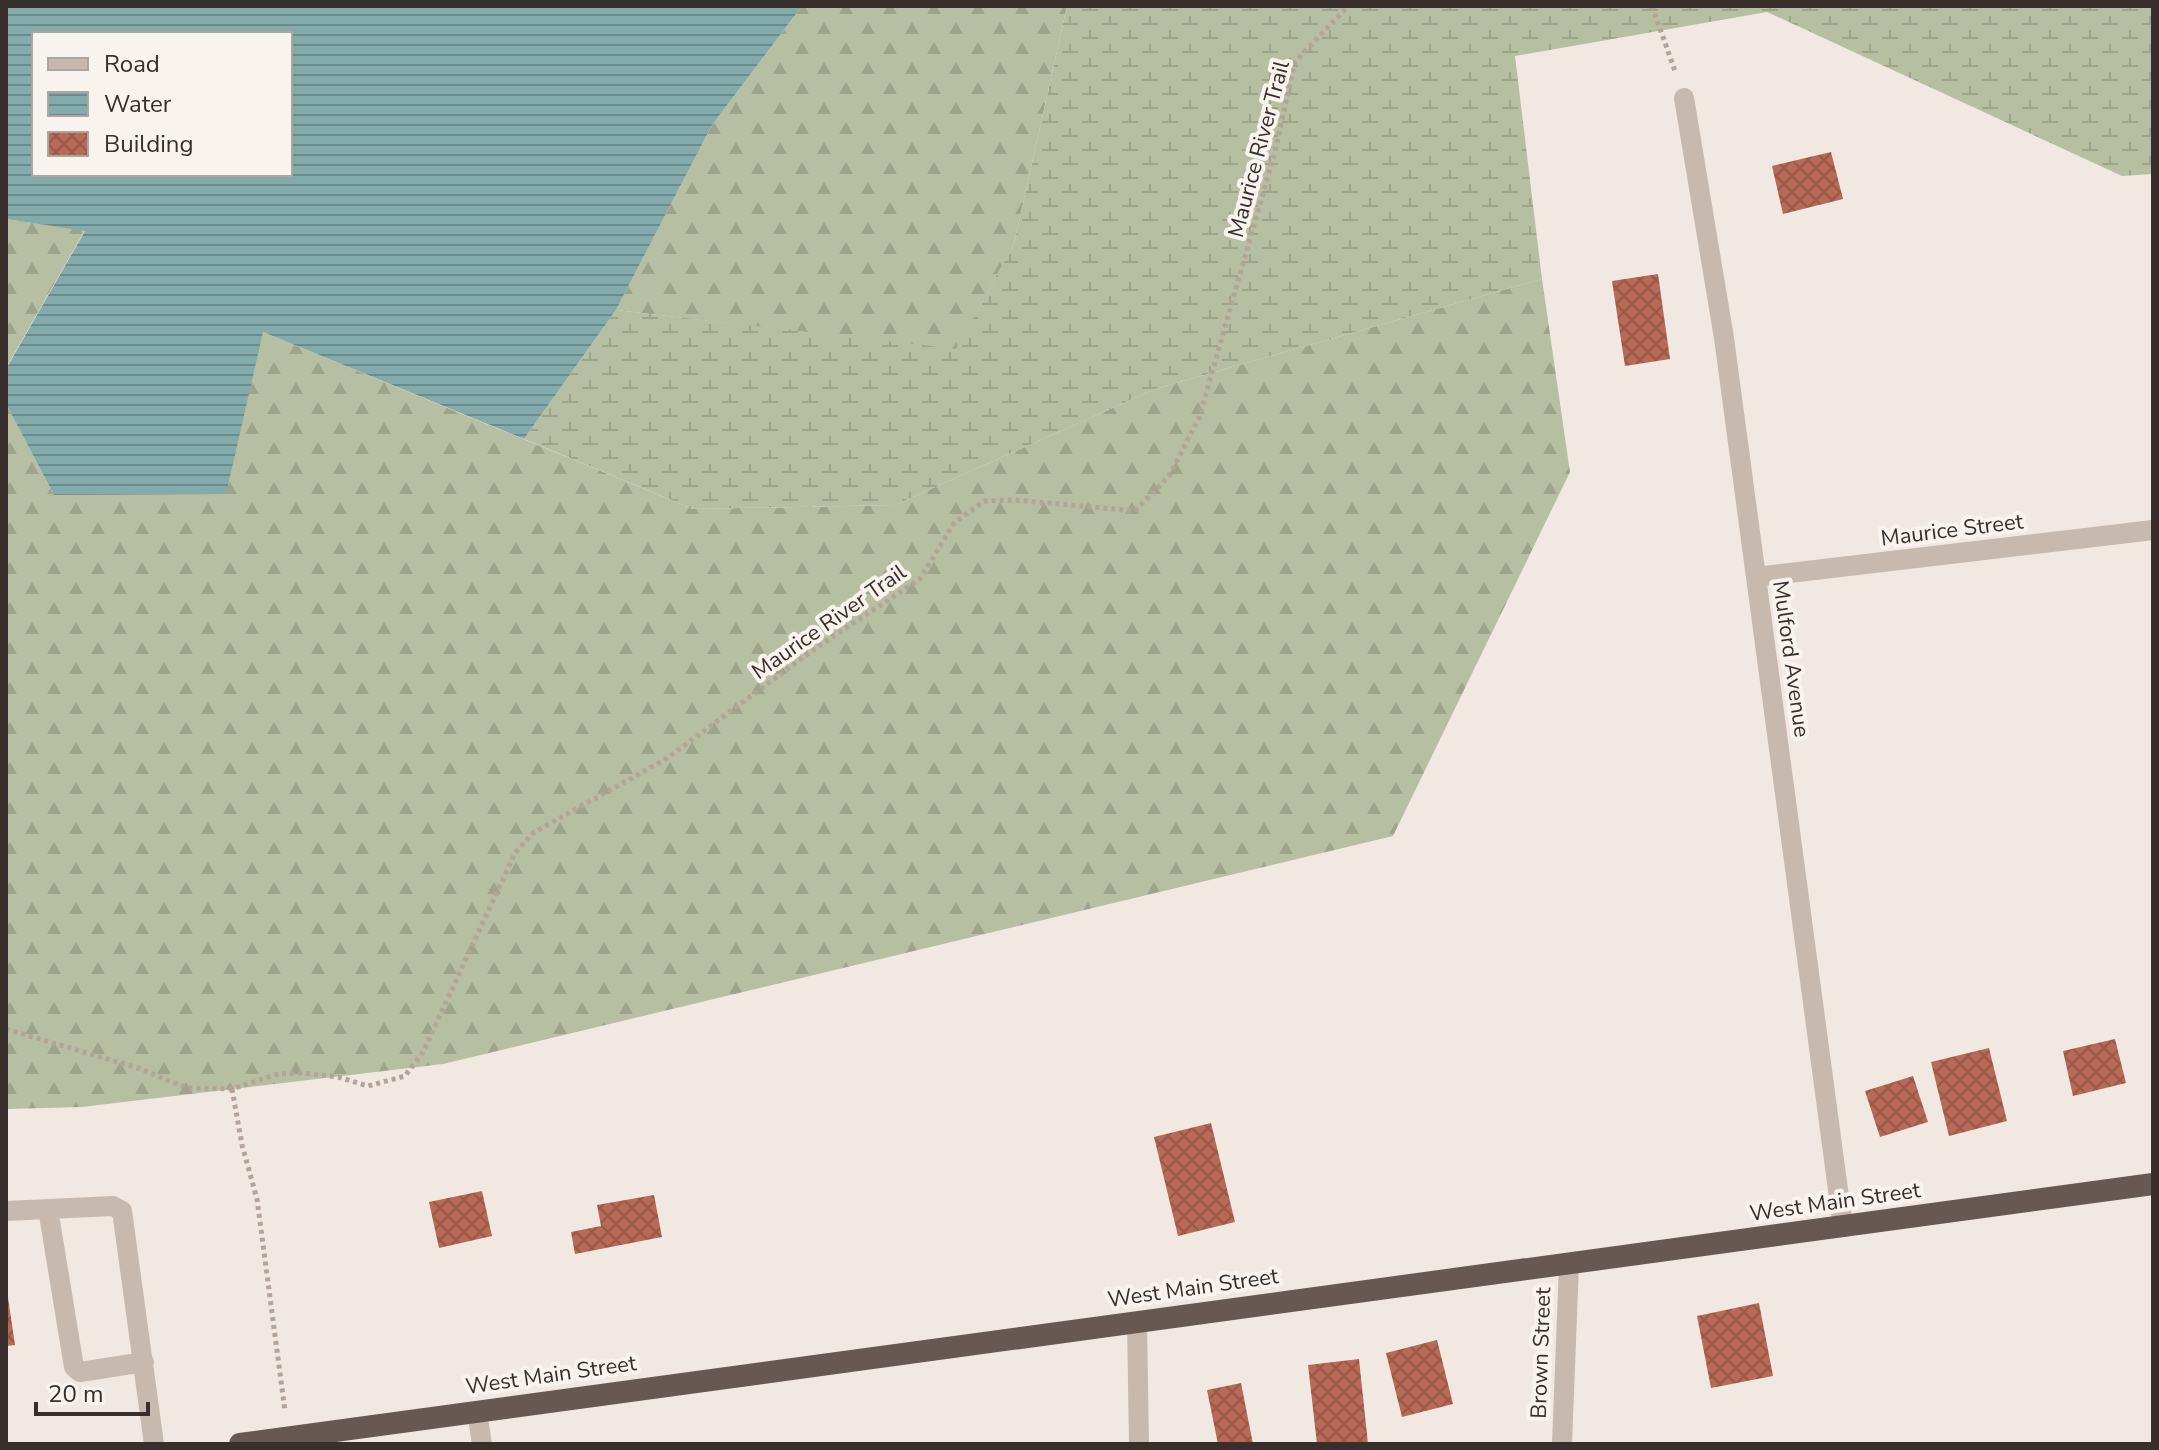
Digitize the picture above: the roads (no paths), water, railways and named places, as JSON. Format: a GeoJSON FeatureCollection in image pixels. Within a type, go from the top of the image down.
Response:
{"type":"FeatureCollection","features":[{"type":"Feature","properties":{"kind":"highway","name":"West Main Street"},"geometry":{"type":"LineString","coordinates":[[240,1444],[2153,1184]]}},
{"type":"Feature","properties":{"kind":"street","name":"Mulford Avenue"},"geometry":{"type":"LineString","coordinates":[[1684,98],[1724,338],[1843,1227]]}},
{"type":"Feature","properties":{"kind":"street","name":"Maurice Street"},"geometry":{"type":"LineString","coordinates":[[1756,577],[2153,530]]}},
{"type":"Feature","properties":{"kind":"street"},"geometry":{"type":"LineString","coordinates":[[6,1211],[113,1206],[122,1211],[154,1444]]}},
{"type":"Feature","properties":{"kind":"street"},"geometry":{"type":"LineString","coordinates":[[48,1209],[74,1367],[80,1372],[144,1362]]}},
{"type":"Feature","properties":{"kind":"street","name":"Brown Street"},"geometry":{"type":"LineString","coordinates":[[1562,1444],[1569,1264]]}},
{"type":"Feature","properties":{"kind":"street"},"geometry":{"type":"LineString","coordinates":[[1137,1322],[1139,1444]]}},
{"type":"Feature","properties":{"kind":"street"},"geometry":{"type":"LineString","coordinates":[[477,1412],[482,1444]]}},
{"type":"Feature","properties":{"kind":"water"},"geometry":{"type":"Polygon","coordinates":[[[6,6],[802,6],[712,125],[616,310],[524,439],[263,332],[226,494],[54,495],[6,404],[6,369],[85,231],[6,219],[6,6]]]}}]}
